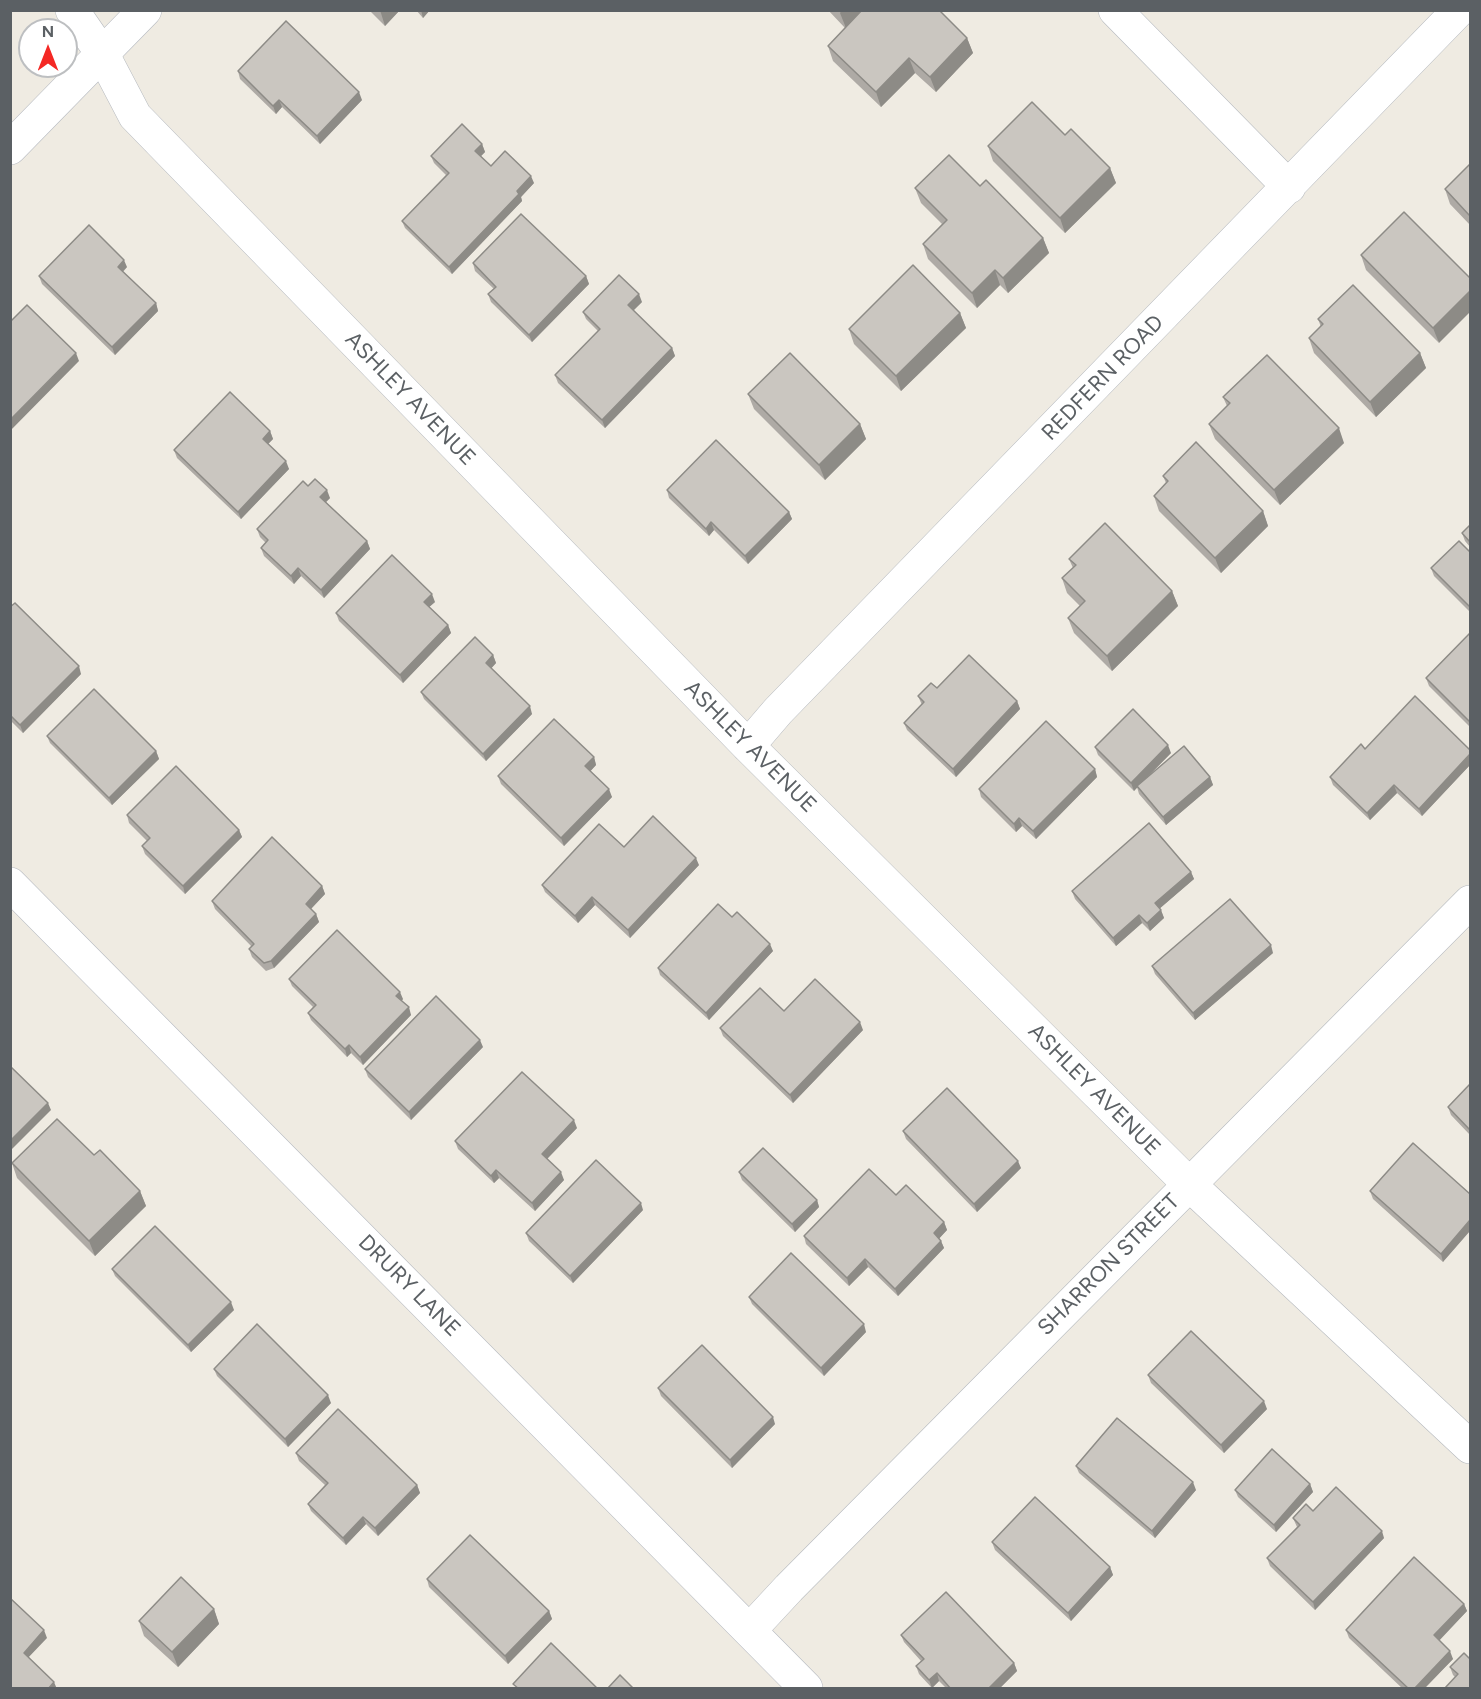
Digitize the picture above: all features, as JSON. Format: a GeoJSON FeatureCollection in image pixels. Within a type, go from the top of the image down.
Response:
{"type":"FeatureCollection","features":[{"type":"Feature","properties":{"kind":"street","name":"ASHLEY AVENUE"},"geometry":{"type":"LineString","coordinates":[[72,10],[103,55],[135,116],[748,746],[1190,1185],[1470,1447]]}},
{"type":"Feature","properties":{"kind":"street"},"geometry":{"type":"LineString","coordinates":[[10,148],[145,10]]}},
{"type":"Feature","properties":{"kind":"street"},"geometry":{"type":"LineString","coordinates":[[1114,10],[1289,187]]}},
{"type":"Feature","properties":{"kind":"street","name":"REDFERN ROAD"},"geometry":{"type":"LineString","coordinates":[[748,746],[778,711],[1459,10]]}},
{"type":"Feature","properties":{"kind":"street","name":"DRURY LANE"},"geometry":{"type":"LineString","coordinates":[[10,884],[806,1689]]}},
{"type":"Feature","properties":{"kind":"street","name":"SHARRON STREET"},"geometry":{"type":"LineString","coordinates":[[750,1630],[789,1588],[1470,902]]}},
{"type":"Feature","properties":{"kind":"building"},"geometry":{"type":"Polygon","coordinates":[[[862,10],[939,10],[967,38],[930,77],[909,58],[876,92],[828,46],[862,10]]]}},
{"type":"Feature","properties":{"kind":"building"},"geometry":{"type":"Polygon","coordinates":[[[286,21],[359,92],[317,136],[279,100],[273,106],[238,71],[286,21]]]}},
{"type":"Feature","properties":{"kind":"building"},"geometry":{"type":"Polygon","coordinates":[[[1032,102],[1065,135],[1071,129],[1110,168],[1060,218],[988,146],[1032,102]]]}},
{"type":"Feature","properties":{"kind":"building"},"geometry":{"type":"Polygon","coordinates":[[[462,124],[482,144],[475,151],[491,166],[505,151],[531,176],[517,191],[519,194],[449,267],[402,221],[449,173],[431,156],[462,124]]]}},
{"type":"Feature","properties":{"kind":"building"},"geometry":{"type":"Polygon","coordinates":[[[949,155],[980,186],[986,180],[1043,238],[1003,278],[995,270],[972,293],[923,244],[947,220],[915,188],[949,155]]]}},
{"type":"Feature","properties":{"kind":"building"},"geometry":{"type":"Polygon","coordinates":[[[1470,164],[1470,216],[1445,189],[1470,164]]]}},
{"type":"Feature","properties":{"kind":"building"},"geometry":{"type":"Polygon","coordinates":[[[1404,212],[1470,278],[1470,291],[1433,328],[1361,255],[1404,212]]]}},
{"type":"Feature","properties":{"kind":"building"},"geometry":{"type":"Polygon","coordinates":[[[521,214],[586,276],[529,335],[488,294],[496,287],[473,263],[521,214]]]}},
{"type":"Feature","properties":{"kind":"building"},"geometry":{"type":"Polygon","coordinates":[[[89,225],[124,260],[118,267],[156,303],[112,347],[39,276],[89,225]]]}},
{"type":"Feature","properties":{"kind":"building"},"geometry":{"type":"Polygon","coordinates":[[[913,265],[960,313],[896,376],[849,329],[913,265]]]}},
{"type":"Feature","properties":{"kind":"building"},"geometry":{"type":"Polygon","coordinates":[[[619,275],[639,294],[628,305],[672,348],[602,420],[555,375],[600,329],[583,312],[619,275]]]}},
{"type":"Feature","properties":{"kind":"building"},"geometry":{"type":"Polygon","coordinates":[[[1353,285],[1420,353],[1370,402],[1309,338],[1323,324],[1318,319],[1353,285]]]}},
{"type":"Feature","properties":{"kind":"building"},"geometry":{"type":"Polygon","coordinates":[[[27,305],[76,353],[10,420],[10,322],[27,305]]]}},
{"type":"Feature","properties":{"kind":"building"},"geometry":{"type":"Polygon","coordinates":[[[790,353],[860,424],[819,465],[748,394],[790,353]]]}},
{"type":"Feature","properties":{"kind":"building"},"geometry":{"type":"Polygon","coordinates":[[[1267,355],[1339,428],[1274,490],[1209,424],[1230,403],[1223,397],[1267,355]]]}},
{"type":"Feature","properties":{"kind":"building"},"geometry":{"type":"Polygon","coordinates":[[[230,392],[270,431],[263,439],[286,461],[238,512],[174,450],[230,392]]]}},
{"type":"Feature","properties":{"kind":"building"},"geometry":{"type":"Polygon","coordinates":[[[716,440],[789,512],[745,556],[711,522],[706,529],[667,490],[716,440]]]}},
{"type":"Feature","properties":{"kind":"building"},"geometry":{"type":"Polygon","coordinates":[[[1196,442],[1263,511],[1215,558],[1154,496],[1168,481],[1163,476],[1196,442]]]}},
{"type":"Feature","properties":{"kind":"building"},"geometry":{"type":"Polygon","coordinates":[[[315,479],[327,490],[320,497],[367,541],[321,590],[298,568],[291,576],[261,548],[268,540],[257,529],[303,481],[308,486],[315,479]]]}},
{"type":"Feature","properties":{"kind":"building"},"geometry":{"type":"Polygon","coordinates":[[[1105,523],[1172,591],[1107,656],[1068,618],[1085,601],[1062,578],[1076,565],[1069,559],[1105,523]]]}},
{"type":"Feature","properties":{"kind":"building"},"geometry":{"type":"Polygon","coordinates":[[[1470,525],[1470,542],[1462,533],[1470,525]]]}},
{"type":"Feature","properties":{"kind":"building"},"geometry":{"type":"Polygon","coordinates":[[[1459,541],[1470,552],[1470,607],[1431,568],[1459,541]]]}},
{"type":"Feature","properties":{"kind":"building"},"geometry":{"type":"Polygon","coordinates":[[[392,555],[432,594],[424,602],[448,625],[400,675],[336,613],[392,555]]]}},
{"type":"Feature","properties":{"kind":"building"},"geometry":{"type":"Polygon","coordinates":[[[15,603],[79,666],[20,725],[10,715],[10,607],[15,603]]]}},
{"type":"Feature","properties":{"kind":"building"},"geometry":{"type":"Polygon","coordinates":[[[1470,633],[1470,722],[1426,678],[1470,633]]]}},
{"type":"Feature","properties":{"kind":"building"},"geometry":{"type":"Polygon","coordinates":[[[475,637],[493,655],[486,663],[530,706],[483,754],[421,692],[475,637]]]}},
{"type":"Feature","properties":{"kind":"building"},"geometry":{"type":"Polygon","coordinates":[[[969,655],[1017,701],[953,769],[904,723],[924,702],[918,696],[931,683],[937,688],[969,655]]]}},
{"type":"Feature","properties":{"kind":"building"},"geometry":{"type":"Polygon","coordinates":[[[94,689],[156,751],[109,798],[47,736],[94,689]]]}},
{"type":"Feature","properties":{"kind":"building"},"geometry":{"type":"Polygon","coordinates":[[[1415,696],[1470,750],[1470,754],[1419,809],[1394,785],[1367,813],[1330,777],[1361,744],[1365,749],[1415,696]]]}},
{"type":"Feature","properties":{"kind":"building"},"geometry":{"type":"Polygon","coordinates":[[[1133,709],[1168,745],[1131,783],[1095,747],[1133,709]]]}},
{"type":"Feature","properties":{"kind":"building"},"geometry":{"type":"Polygon","coordinates":[[[554,719],[594,757],[585,766],[609,789],[561,838],[498,776],[554,719]]]}},
{"type":"Feature","properties":{"kind":"building"},"geometry":{"type":"Polygon","coordinates":[[[1046,721],[1095,769],[1033,831],[1019,818],[1014,824],[979,789],[1046,721]]]}},
{"type":"Feature","properties":{"kind":"building"},"geometry":{"type":"Polygon","coordinates":[[[1184,746],[1210,777],[1163,817],[1137,786],[1184,746]]]}},
{"type":"Feature","properties":{"kind":"building"},"geometry":{"type":"Polygon","coordinates":[[[176,766],[239,830],[183,886],[142,846],[150,838],[127,815],[176,766]]]}},
{"type":"Feature","properties":{"kind":"building"},"geometry":{"type":"Polygon","coordinates":[[[653,816],[696,858],[628,930],[592,897],[575,916],[542,885],[599,824],[624,847],[653,816]]]}},
{"type":"Feature","properties":{"kind":"building"},"geometry":{"type":"Polygon","coordinates":[[[1149,823],[1191,872],[1155,903],[1161,910],[1147,923],[1139,915],[1113,938],[1072,891],[1149,823]]]}},
{"type":"Feature","properties":{"kind":"building"},"geometry":{"type":"Polygon","coordinates":[[[272,837],[322,886],[306,904],[316,914],[271,961],[264,963],[249,949],[254,944],[212,901],[272,837]]]}},
{"type":"Feature","properties":{"kind":"building"},"geometry":{"type":"Polygon","coordinates":[[[1230,899],[1271,945],[1193,1013],[1152,966],[1230,899]]]}},
{"type":"Feature","properties":{"kind":"building"},"geometry":{"type":"Polygon","coordinates":[[[718,904],[732,917],[737,912],[770,944],[706,1013],[658,968],[718,904]]]}},
{"type":"Feature","properties":{"kind":"building"},"geometry":{"type":"Polygon","coordinates":[[[337,930],[400,992],[396,996],[409,1007],[360,1057],[349,1045],[345,1049],[308,1013],[316,1005],[289,979],[337,930]]]}},
{"type":"Feature","properties":{"kind":"building"},"geometry":{"type":"Polygon","coordinates":[[[815,979],[860,1022],[790,1095],[720,1028],[760,988],[784,1011],[815,979]]]}},
{"type":"Feature","properties":{"kind":"building"},"geometry":{"type":"Polygon","coordinates":[[[436,996],[480,1040],[409,1112],[365,1069],[436,996]]]}},
{"type":"Feature","properties":{"kind":"building"},"geometry":{"type":"Polygon","coordinates":[[[10,1066],[48,1103],[10,1141],[10,1066]]]}},
{"type":"Feature","properties":{"kind":"building"},"geometry":{"type":"Polygon","coordinates":[[[522,1072],[574,1120],[542,1154],[561,1172],[532,1203],[496,1170],[491,1176],[455,1141],[522,1072]]]}},
{"type":"Feature","properties":{"kind":"building"},"geometry":{"type":"Polygon","coordinates":[[[1470,1084],[1470,1130],[1448,1107],[1470,1084]]]}},
{"type":"Feature","properties":{"kind":"building"},"geometry":{"type":"Polygon","coordinates":[[[947,1088],[1018,1161],[974,1204],[903,1131],[947,1088]]]}},
{"type":"Feature","properties":{"kind":"building"},"geometry":{"type":"Polygon","coordinates":[[[57,1119],[94,1155],[100,1150],[140,1191],[89,1241],[12,1163],[57,1119]]]}},
{"type":"Feature","properties":{"kind":"building"},"geometry":{"type":"Polygon","coordinates":[[[1413,1143],[1470,1194],[1470,1220],[1441,1254],[1370,1191],[1413,1143]]]}},
{"type":"Feature","properties":{"kind":"building"},"geometry":{"type":"Polygon","coordinates":[[[763,1148],[817,1200],[792,1224],[739,1172],[763,1148]]]}},
{"type":"Feature","properties":{"kind":"building"},"geometry":{"type":"Polygon","coordinates":[[[596,1160],[641,1203],[570,1276],[526,1233],[596,1160]]]}},
{"type":"Feature","properties":{"kind":"building"},"geometry":{"type":"Polygon","coordinates":[[[869,1169],[896,1195],[906,1185],[944,1222],[934,1233],[941,1241],[895,1289],[865,1259],[847,1278],[804,1236],[869,1169]]]}},
{"type":"Feature","properties":{"kind":"building"},"geometry":{"type":"Polygon","coordinates":[[[155,1226],[231,1302],[188,1345],[112,1269],[155,1226]]]}},
{"type":"Feature","properties":{"kind":"building"},"geometry":{"type":"Polygon","coordinates":[[[791,1253],[864,1324],[821,1368],[749,1297],[791,1253]]]}},
{"type":"Feature","properties":{"kind":"building"},"geometry":{"type":"Polygon","coordinates":[[[257,1324],[328,1395],[285,1439],[214,1369],[257,1324]]]}},
{"type":"Feature","properties":{"kind":"building"},"geometry":{"type":"Polygon","coordinates":[[[1191,1331],[1264,1401],[1221,1445],[1148,1375],[1191,1331]]]}},
{"type":"Feature","properties":{"kind":"building"},"geometry":{"type":"Polygon","coordinates":[[[702,1345],[773,1417],[730,1460],[658,1388],[702,1345]]]}},
{"type":"Feature","properties":{"kind":"building"},"geometry":{"type":"Polygon","coordinates":[[[338,1409],[417,1485],[375,1528],[363,1517],[343,1538],[308,1504],[328,1483],[296,1453],[338,1409]]]}},
{"type":"Feature","properties":{"kind":"building"},"geometry":{"type":"Polygon","coordinates":[[[1117,1418],[1193,1482],[1152,1531],[1076,1466],[1117,1418]]]}},
{"type":"Feature","properties":{"kind":"building"},"geometry":{"type":"Polygon","coordinates":[[[1272,1449],[1310,1484],[1274,1525],[1235,1490],[1272,1449]]]}},
{"type":"Feature","properties":{"kind":"building"},"geometry":{"type":"Polygon","coordinates":[[[1336,1487],[1382,1531],[1313,1602],[1267,1558],[1300,1525],[1293,1518],[1306,1504],[1313,1511],[1336,1487]]]}},
{"type":"Feature","properties":{"kind":"building"},"geometry":{"type":"Polygon","coordinates":[[[1035,1497],[1110,1567],[1068,1613],[992,1542],[1035,1497]]]}},
{"type":"Feature","properties":{"kind":"building"},"geometry":{"type":"Polygon","coordinates":[[[470,1535],[549,1611],[505,1656],[427,1579],[470,1535]]]}},
{"type":"Feature","properties":{"kind":"building"},"geometry":{"type":"Polygon","coordinates":[[[1414,1557],[1464,1604],[1434,1635],[1450,1651],[1414,1689],[1409,1689],[1346,1630],[1414,1557]]]}},
{"type":"Feature","properties":{"kind":"building"},"geometry":{"type":"Polygon","coordinates":[[[181,1577],[214,1609],[172,1652],[139,1621],[181,1577]]]}},
{"type":"Feature","properties":{"kind":"building"},"geometry":{"type":"Polygon","coordinates":[[[946,1592],[1014,1663],[988,1689],[951,1689],[937,1673],[929,1680],[916,1666],[924,1659],[901,1635],[946,1592]]]}},
{"type":"Feature","properties":{"kind":"building"},"geometry":{"type":"Polygon","coordinates":[[[10,1598],[44,1630],[24,1653],[54,1682],[48,1689],[10,1689],[10,1598]]]}},
{"type":"Feature","properties":{"kind":"building"},"geometry":{"type":"Polygon","coordinates":[[[551,1643],[598,1689],[519,1689],[513,1684],[551,1643]]]}},
{"type":"Feature","properties":{"kind":"building"},"geometry":{"type":"Polygon","coordinates":[[[1464,1653],[1470,1659],[1470,1689],[1444,1689],[1458,1674],[1450,1667],[1464,1653]]]}},
{"type":"Feature","properties":{"kind":"building"},"geometry":{"type":"Polygon","coordinates":[[[620,1675],[634,1689],[607,1689],[620,1675]]]}}]}
